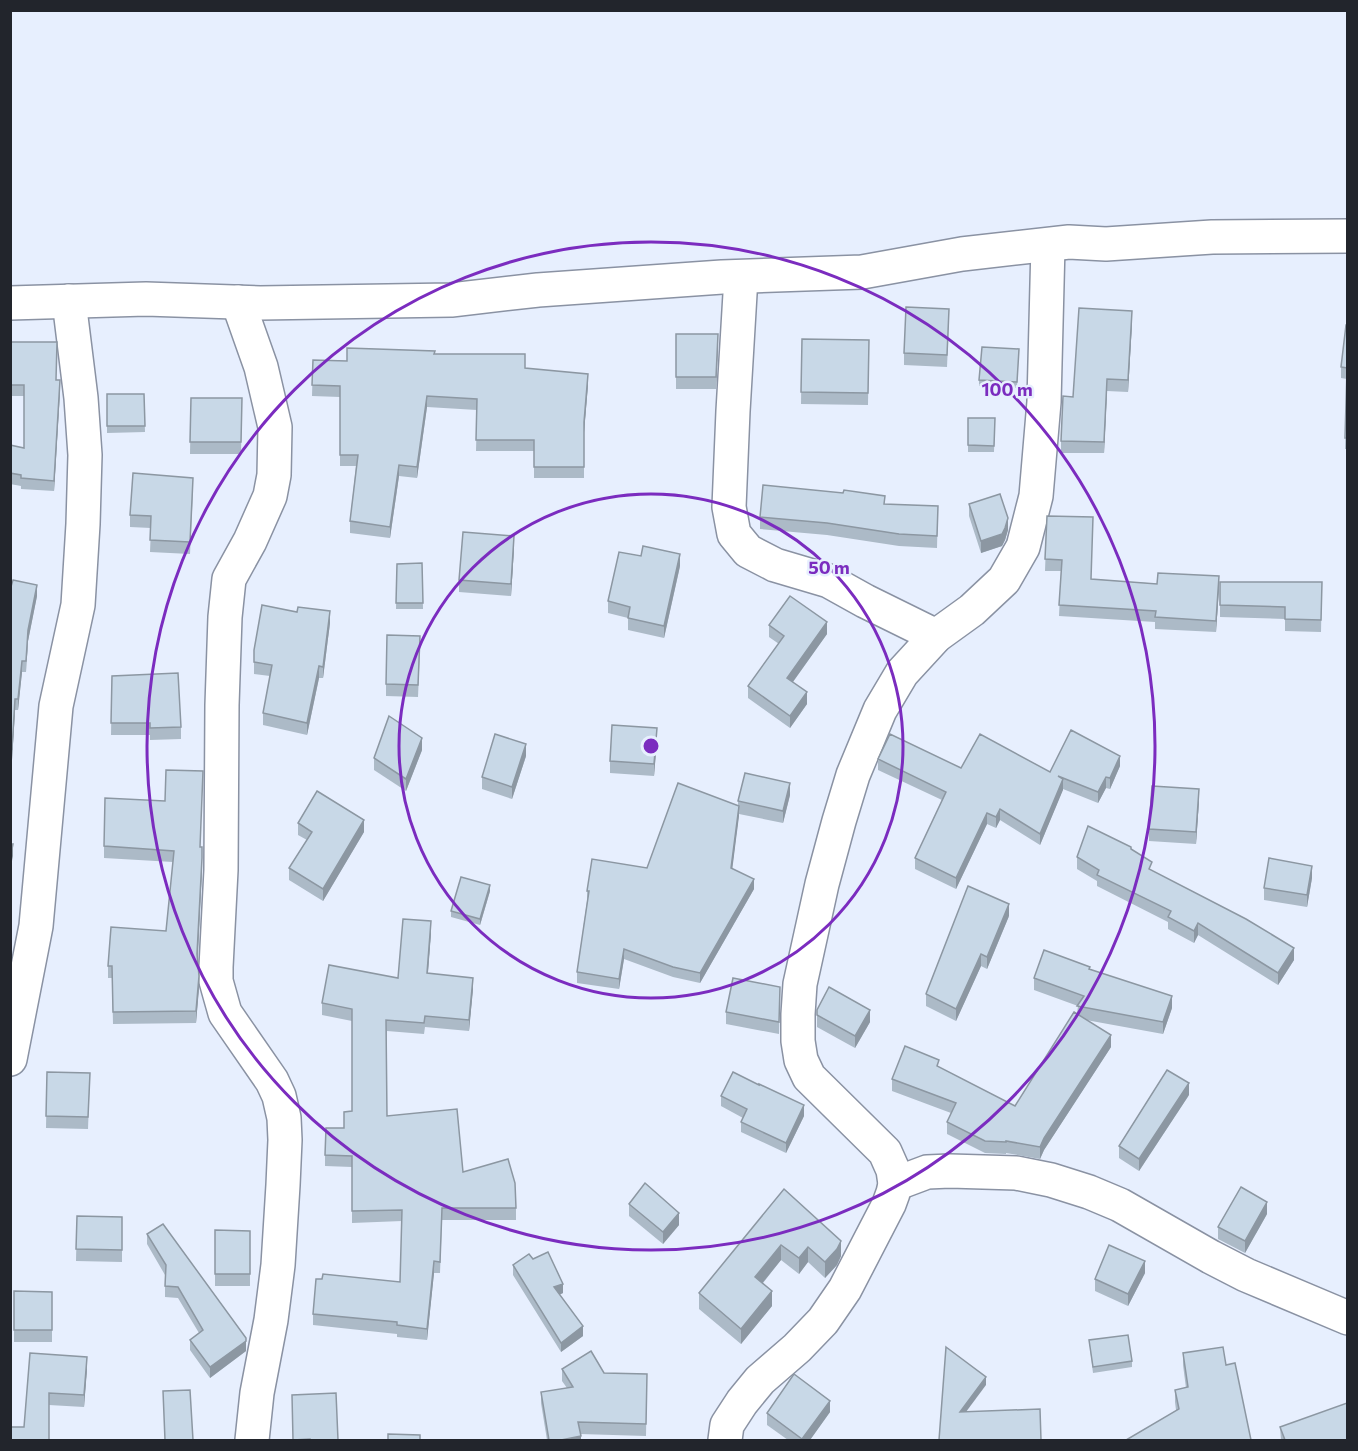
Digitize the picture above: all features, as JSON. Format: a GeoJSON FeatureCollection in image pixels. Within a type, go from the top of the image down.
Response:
{"type":"FeatureCollection","features":[{"type":"Feature","properties":{"kind":"street"},"geometry":{"type":"LineString","coordinates":[[10,303],[146,299],[238,302],[451,300],[538,290],[862,272],[962,254],[1069,242],[1106,244],[1212,237],[1347,236]]}},
{"type":"Feature","properties":{"kind":"street"},"geometry":{"type":"LineString","coordinates":[[725,1440],[727,1425],[742,1402],[760,1380],[798,1348],[823,1321],[845,1289],[893,1193],[895,1184],[893,1170],[885,1152],[809,1077],[801,1060],[798,1041],[800,984],[822,884],[853,775],[880,710],[902,673],[936,636],[972,609],[1004,580],[1023,547],[1036,496],[1044,402],[1048,245]]}},
{"type":"Feature","properties":{"kind":"street"},"geometry":{"type":"LineString","coordinates":[[741,277],[729,507],[734,534],[748,551],[775,565],[829,581],[936,636]]}},
{"type":"Feature","properties":{"kind":"street"},"geometry":{"type":"LineString","coordinates":[[10,1059],[36,926],[56,706],[78,605],[85,455],[81,399],[69,301]]}},
{"type":"Feature","properties":{"kind":"street"},"geometry":{"type":"LineString","coordinates":[[238,302],[261,367],[275,427],[274,475],[270,496],[250,541],[229,579],[223,661],[221,870],[216,981],[225,1013],[272,1081],[279,1096],[284,1118],[285,1140],[278,1265],[271,1320],[257,1393],[252,1440]]}},
{"type":"Feature","properties":{"kind":"street"},"geometry":{"type":"LineString","coordinates":[[895,1184],[927,1172],[950,1171],[1016,1173],[1051,1180],[1120,1205],[1229,1266],[1347,1318]]}},
{"type":"Feature","properties":{"kind":"building"},"geometry":{"type":"Polygon","coordinates":[[[906,307],[949,309],[947,355],[904,353],[906,307]]]}},
{"type":"Feature","properties":{"kind":"building"},"geometry":{"type":"Polygon","coordinates":[[[1079,308],[1132,311],[1128,380],[1107,379],[1104,442],[1061,441],[1063,396],[1073,397],[1079,308]]]}},
{"type":"Feature","properties":{"kind":"building"},"geometry":{"type":"Polygon","coordinates":[[[1347,325],[1347,368],[1341,367],[1347,325]]]}},
{"type":"Feature","properties":{"kind":"building"},"geometry":{"type":"Polygon","coordinates":[[[676,334],[718,334],[716,377],[676,377],[676,334]]]}},
{"type":"Feature","properties":{"kind":"building"},"geometry":{"type":"Polygon","coordinates":[[[802,339],[869,340],[868,393],[801,392],[802,339]]]}},
{"type":"Feature","properties":{"kind":"building"},"geometry":{"type":"Polygon","coordinates":[[[10,342],[57,342],[56,380],[60,380],[54,481],[21,478],[21,475],[10,473],[10,445],[24,448],[24,385],[10,385],[10,342]]]}},
{"type":"Feature","properties":{"kind":"building"},"geometry":{"type":"Polygon","coordinates":[[[982,347],[1019,349],[1017,382],[979,380],[982,347]]]}},
{"type":"Feature","properties":{"kind":"building"},"geometry":{"type":"Polygon","coordinates":[[[347,348],[435,351],[434,354],[525,354],[525,368],[588,374],[584,422],[584,467],[534,467],[534,440],[476,440],[477,399],[427,396],[417,467],[399,465],[390,527],[350,521],[358,455],[340,455],[340,386],[312,385],[313,360],[347,361],[347,348]]]}},
{"type":"Feature","properties":{"kind":"building"},"geometry":{"type":"Polygon","coordinates":[[[1347,368],[1347,438],[1345,438],[1347,368]]]}},
{"type":"Feature","properties":{"kind":"building"},"geometry":{"type":"Polygon","coordinates":[[[107,394],[144,394],[145,426],[107,426],[107,394]]]}},
{"type":"Feature","properties":{"kind":"building"},"geometry":{"type":"Polygon","coordinates":[[[191,398],[242,398],[241,442],[190,442],[191,398]]]}},
{"type":"Feature","properties":{"kind":"building"},"geometry":{"type":"Polygon","coordinates":[[[968,418],[995,418],[994,446],[968,445],[968,418]]]}},
{"type":"Feature","properties":{"kind":"building"},"geometry":{"type":"Polygon","coordinates":[[[133,473],[193,478],[190,542],[150,540],[151,516],[130,515],[133,473]]]}},
{"type":"Feature","properties":{"kind":"building"},"geometry":{"type":"Polygon","coordinates":[[[763,485],[843,493],[844,490],[885,496],[884,504],[938,506],[937,536],[899,534],[827,523],[760,517],[763,485]]]}},
{"type":"Feature","properties":{"kind":"building"},"geometry":{"type":"Polygon","coordinates":[[[1000,494],[1008,518],[1005,528],[1002,534],[981,541],[969,504],[1000,494]]]}},
{"type":"Feature","properties":{"kind":"building"},"geometry":{"type":"Polygon","coordinates":[[[1047,516],[1093,517],[1091,579],[1157,584],[1158,573],[1219,576],[1216,621],[1155,617],[1156,611],[1059,605],[1062,560],[1045,559],[1047,516]]]}},
{"type":"Feature","properties":{"kind":"building"},"geometry":{"type":"Polygon","coordinates":[[[463,532],[514,536],[511,584],[459,580],[463,532]]]}},
{"type":"Feature","properties":{"kind":"building"},"geometry":{"type":"Polygon","coordinates":[[[643,546],[680,554],[664,626],[628,618],[630,607],[608,601],[619,552],[641,556],[643,546]]]}},
{"type":"Feature","properties":{"kind":"building"},"geometry":{"type":"Polygon","coordinates":[[[422,563],[423,603],[396,603],[397,564],[422,563]]]}},
{"type":"Feature","properties":{"kind":"building"},"geometry":{"type":"Polygon","coordinates":[[[13,580],[37,585],[28,630],[26,661],[22,661],[18,699],[15,699],[12,749],[10,748],[10,590],[13,580]]]}},
{"type":"Feature","properties":{"kind":"building"},"geometry":{"type":"Polygon","coordinates":[[[1220,582],[1322,582],[1321,620],[1285,619],[1285,607],[1220,605],[1220,582]]]}},
{"type":"Feature","properties":{"kind":"building"},"geometry":{"type":"Polygon","coordinates":[[[790,596],[827,622],[787,678],[807,692],[790,716],[748,686],[784,636],[769,625],[790,596]]]}},
{"type":"Feature","properties":{"kind":"building"},"geometry":{"type":"Polygon","coordinates":[[[262,605],[297,612],[298,607],[330,611],[323,667],[319,666],[307,723],[263,713],[272,665],[254,662],[262,605]]]}},
{"type":"Feature","properties":{"kind":"building"},"geometry":{"type":"Polygon","coordinates":[[[387,635],[420,636],[418,685],[386,684],[387,635]]]}},
{"type":"Feature","properties":{"kind":"building"},"geometry":{"type":"Polygon","coordinates":[[[178,673],[181,727],[150,728],[150,723],[111,723],[112,676],[178,673]]]}},
{"type":"Feature","properties":{"kind":"building"},"geometry":{"type":"Polygon","coordinates":[[[389,716],[422,738],[406,779],[374,758],[389,716]]]}},
{"type":"Feature","properties":{"kind":"building"},"geometry":{"type":"Polygon","coordinates":[[[612,725],[657,728],[654,764],[610,761],[612,725]]]}},
{"type":"Feature","properties":{"kind":"building"},"geometry":{"type":"Polygon","coordinates":[[[1071,730],[1120,756],[1110,778],[1106,777],[1098,792],[1058,776],[1063,779],[1040,834],[1000,809],[996,817],[987,813],[956,878],[915,858],[946,792],[878,759],[890,734],[961,768],[980,734],[1050,772],[1071,730]]]}},
{"type":"Feature","properties":{"kind":"building"},"geometry":{"type":"Polygon","coordinates":[[[495,734],[526,744],[512,787],[482,777],[495,734]]]}},
{"type":"Feature","properties":{"kind":"building"},"geometry":{"type":"Polygon","coordinates":[[[166,770],[203,771],[200,847],[202,847],[202,858],[197,954],[199,976],[196,1011],[113,1012],[112,966],[108,966],[111,927],[166,931],[174,851],[104,846],[105,798],[165,801],[166,770]]]}},
{"type":"Feature","properties":{"kind":"building"},"geometry":{"type":"Polygon","coordinates":[[[745,773],[790,783],[783,811],[738,801],[745,773]]]}},
{"type":"Feature","properties":{"kind":"building"},"geometry":{"type":"Polygon","coordinates":[[[678,783],[739,806],[731,868],[754,879],[700,973],[673,967],[624,949],[619,979],[577,972],[592,859],[647,868],[678,783]]]}},
{"type":"Feature","properties":{"kind":"building"},"geometry":{"type":"Polygon","coordinates":[[[1152,786],[1199,789],[1196,832],[1149,829],[1152,786]]]}},
{"type":"Feature","properties":{"kind":"building"},"geometry":{"type":"Polygon","coordinates":[[[317,791],[364,820],[323,889],[289,868],[312,832],[298,823],[317,791]]]}},
{"type":"Feature","properties":{"kind":"building"},"geometry":{"type":"Polygon","coordinates":[[[1088,826],[1131,847],[1152,862],[1149,869],[1246,919],[1294,948],[1278,973],[1198,923],[1194,931],[1168,917],[1171,911],[1097,875],[1099,870],[1077,857],[1088,826]]]}},
{"type":"Feature","properties":{"kind":"building"},"geometry":{"type":"Polygon","coordinates":[[[1269,858],[1312,866],[1307,895],[1264,888],[1269,858]]]}},
{"type":"Feature","properties":{"kind":"building"},"geometry":{"type":"Polygon","coordinates":[[[461,877],[490,885],[480,919],[451,911],[461,877]]]}},
{"type":"Feature","properties":{"kind":"building"},"geometry":{"type":"Polygon","coordinates":[[[968,886],[1009,904],[987,957],[981,954],[956,1009],[926,994],[968,886]]]}},
{"type":"Feature","properties":{"kind":"building"},"geometry":{"type":"Polygon","coordinates":[[[403,919],[431,921],[427,973],[473,978],[469,1020],[425,1016],[424,1023],[386,1020],[387,1116],[457,1109],[463,1172],[508,1159],[515,1183],[516,1208],[442,1208],[440,1262],[434,1261],[427,1329],[397,1325],[397,1322],[313,1314],[316,1279],[322,1279],[323,1274],[400,1282],[402,1210],[352,1211],[352,1156],[325,1155],[326,1128],[344,1128],[344,1112],[352,1111],[352,1009],[322,1003],[329,965],[398,978],[403,919]]]}},
{"type":"Feature","properties":{"kind":"building"},"geometry":{"type":"Polygon","coordinates":[[[1044,950],[1090,967],[1089,969],[1172,996],[1163,1022],[1077,1006],[1084,996],[1034,978],[1044,950]]]}},
{"type":"Feature","properties":{"kind":"building"},"geometry":{"type":"Polygon","coordinates":[[[733,978],[780,987],[779,1022],[726,1012],[733,978]]]}},
{"type":"Feature","properties":{"kind":"building"},"geometry":{"type":"Polygon","coordinates":[[[829,987],[870,1010],[855,1036],[817,1015],[817,1010],[829,987]]]}},
{"type":"Feature","properties":{"kind":"building"},"geometry":{"type":"Polygon","coordinates":[[[1074,1012],[1111,1035],[1040,1147],[1006,1141],[985,1141],[947,1122],[956,1103],[892,1079],[905,1046],[939,1060],[937,1066],[1015,1106],[1074,1012]]]}},
{"type":"Feature","properties":{"kind":"building"},"geometry":{"type":"Polygon","coordinates":[[[1167,1070],[1189,1083],[1139,1159],[1119,1146],[1167,1070]]]}},
{"type":"Feature","properties":{"kind":"building"},"geometry":{"type":"Polygon","coordinates":[[[47,1072],[90,1073],[88,1117],[46,1116],[47,1072]]]}},
{"type":"Feature","properties":{"kind":"building"},"geometry":{"type":"Polygon","coordinates":[[[733,1072],[804,1105],[786,1143],[741,1122],[747,1109],[721,1096],[733,1072]]]}},
{"type":"Feature","properties":{"kind":"building"},"geometry":{"type":"Polygon","coordinates":[[[645,1183],[679,1213],[663,1232],[629,1204],[645,1183]]]}},
{"type":"Feature","properties":{"kind":"building"},"geometry":{"type":"Polygon","coordinates":[[[1241,1187],[1267,1202],[1245,1241],[1218,1227],[1241,1187]]]}},
{"type":"Feature","properties":{"kind":"building"},"geometry":{"type":"Polygon","coordinates":[[[784,1189],[841,1241],[825,1262],[808,1247],[799,1258],[781,1245],[755,1277],[772,1291],[741,1329],[699,1293],[784,1189]]]}},
{"type":"Feature","properties":{"kind":"building"},"geometry":{"type":"Polygon","coordinates":[[[77,1216],[122,1217],[122,1250],[76,1249],[77,1216]]]}},
{"type":"Feature","properties":{"kind":"building"},"geometry":{"type":"Polygon","coordinates":[[[163,1224],[246,1338],[246,1341],[210,1367],[190,1340],[203,1330],[178,1287],[165,1286],[166,1265],[147,1234],[163,1224]]]}},
{"type":"Feature","properties":{"kind":"building"},"geometry":{"type":"Polygon","coordinates":[[[215,1230],[250,1231],[250,1274],[215,1274],[215,1230]]]}},
{"type":"Feature","properties":{"kind":"building"},"geometry":{"type":"Polygon","coordinates":[[[1109,1245],[1145,1261],[1128,1294],[1095,1279],[1109,1245]]]}},
{"type":"Feature","properties":{"kind":"building"},"geometry":{"type":"Polygon","coordinates":[[[548,1252],[563,1284],[554,1287],[583,1326],[561,1343],[513,1265],[529,1254],[533,1259],[548,1252]]]}},
{"type":"Feature","properties":{"kind":"building"},"geometry":{"type":"Polygon","coordinates":[[[14,1291],[52,1292],[52,1330],[14,1330],[14,1291]]]}},
{"type":"Feature","properties":{"kind":"building"},"geometry":{"type":"Polygon","coordinates":[[[1128,1335],[1132,1361],[1093,1367],[1089,1340],[1128,1335]]]}},
{"type":"Feature","properties":{"kind":"building"},"geometry":{"type":"Polygon","coordinates":[[[946,1347],[986,1377],[960,1412],[1040,1409],[1041,1440],[939,1440],[946,1347]]]}},
{"type":"Feature","properties":{"kind":"building"},"geometry":{"type":"Polygon","coordinates":[[[1223,1347],[1226,1365],[1235,1363],[1251,1440],[1126,1440],[1179,1409],[1175,1390],[1188,1387],[1183,1353],[1223,1347]]]}},
{"type":"Feature","properties":{"kind":"building"},"geometry":{"type":"Polygon","coordinates":[[[591,1351],[604,1373],[647,1374],[646,1424],[578,1422],[581,1436],[549,1440],[541,1392],[573,1387],[562,1369],[591,1351]]]}},
{"type":"Feature","properties":{"kind":"building"},"geometry":{"type":"Polygon","coordinates":[[[30,1353],[87,1357],[84,1395],[49,1393],[49,1440],[10,1440],[10,1427],[24,1427],[30,1353]]]}},
{"type":"Feature","properties":{"kind":"building"},"geometry":{"type":"Polygon","coordinates":[[[794,1374],[830,1401],[802,1439],[767,1413],[794,1374]]]}},
{"type":"Feature","properties":{"kind":"building"},"geometry":{"type":"Polygon","coordinates":[[[190,1390],[193,1440],[165,1440],[163,1391],[190,1390]]]}},
{"type":"Feature","properties":{"kind":"building"},"geometry":{"type":"Polygon","coordinates":[[[336,1393],[338,1440],[293,1440],[292,1395],[336,1393]]]}},
{"type":"Feature","properties":{"kind":"building"},"geometry":{"type":"Polygon","coordinates":[[[1347,1403],[1347,1440],[1285,1440],[1280,1427],[1347,1403]]]}},
{"type":"Feature","properties":{"kind":"building"},"geometry":{"type":"Polygon","coordinates":[[[388,1434],[420,1435],[420,1440],[388,1440],[388,1434]]]}}]}
